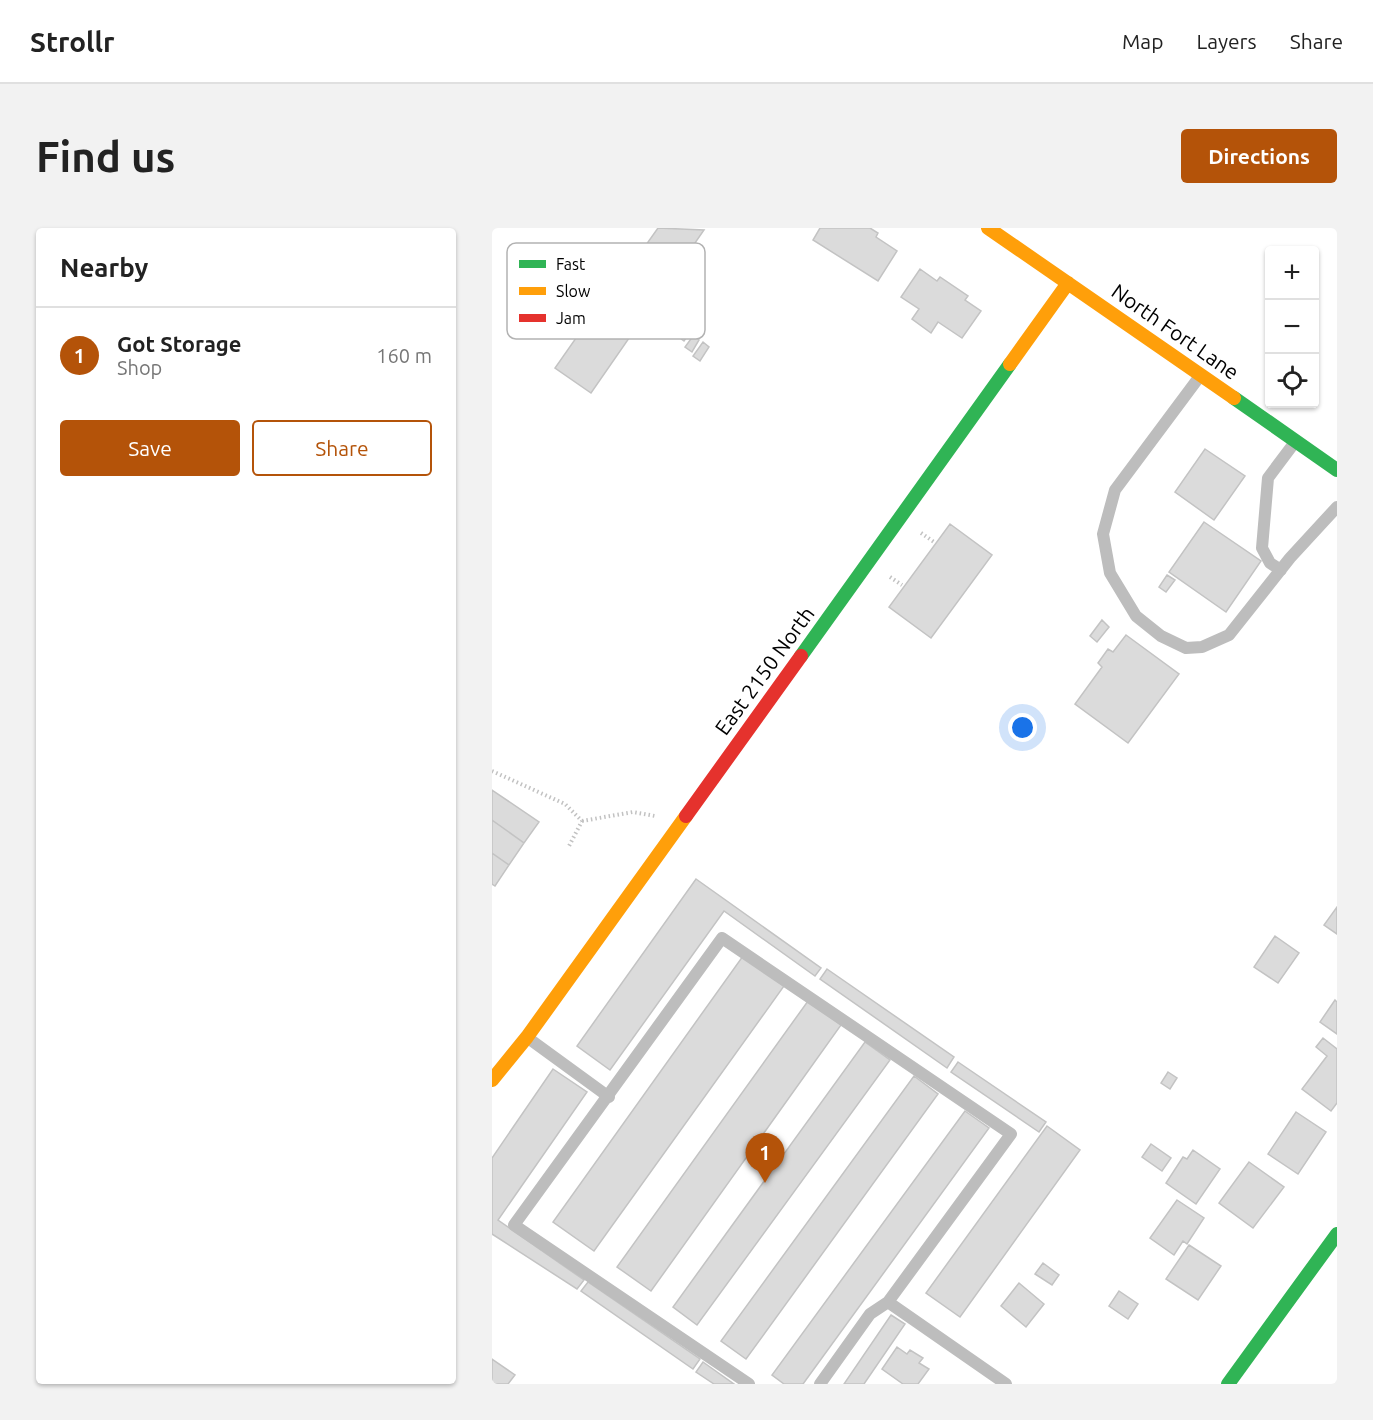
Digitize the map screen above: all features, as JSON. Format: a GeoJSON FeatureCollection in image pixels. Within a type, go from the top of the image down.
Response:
{"type":"FeatureCollection","features":[{"type":"Feature","properties":{"kind":"street","name":"North Fort Lane"},"geometry":{"type":"LineString","coordinates":[[988,228],[1337,470]]}},
{"type":"Feature","properties":{"kind":"street","name":"East 2150 North"},"geometry":{"type":"LineString","coordinates":[[492,1080],[527,1037],[681,824],[1068,283]]}},
{"type":"Feature","properties":{"kind":"street"},"geometry":{"type":"LineString","coordinates":[[1228,1384],[1337,1234]]}},
{"type":"Feature","properties":{"kind":"lane"},"geometry":{"type":"LineString","coordinates":[[1201,375],[1115,490],[1103,534],[1110,573],[1136,616],[1161,636],[1186,648],[1202,647],[1229,635],[1281,570],[1337,507]]}},
{"type":"Feature","properties":{"kind":"lane"},"geometry":{"type":"LineString","coordinates":[[1281,570],[1270,563],[1262,548],[1268,478],[1296,441]]}},
{"type":"Feature","properties":{"kind":"lane"},"geometry":{"type":"LineString","coordinates":[[749,1384],[514,1226],[722,938],[1011,1134],[888,1302],[870,1314],[820,1384]]}},
{"type":"Feature","properties":{"kind":"lane"},"geometry":{"type":"LineString","coordinates":[[527,1037],[609,1097]]}},
{"type":"Feature","properties":{"kind":"lane"},"geometry":{"type":"LineString","coordinates":[[888,1302],[1006,1384]]}},
{"type":"Feature","properties":{"kind":"path"},"geometry":{"type":"LineString","coordinates":[[921,533],[934,542]]}},
{"type":"Feature","properties":{"kind":"path"},"geometry":{"type":"LineString","coordinates":[[890,577],[902,585]]}},
{"type":"Feature","properties":{"kind":"path"},"geometry":{"type":"LineString","coordinates":[[492,771],[565,804],[582,820]]}},
{"type":"Feature","properties":{"kind":"path"},"geometry":{"type":"LineString","coordinates":[[582,820],[633,812],[681,824]]}},
{"type":"Feature","properties":{"kind":"path"},"geometry":{"type":"LineString","coordinates":[[569,846],[582,820]]}},
{"type":"Feature","properties":{"kind":"building"},"geometry":{"type":"Polygon","coordinates":[[[658,228],[704,230],[695,243],[647,243],[658,228]]]}},
{"type":"Feature","properties":{"kind":"building"},"geometry":{"type":"Polygon","coordinates":[[[820,228],[870,228],[878,233],[876,237],[897,251],[878,281],[813,240],[820,228]]]}},
{"type":"Feature","properties":{"kind":"building"},"geometry":{"type":"Polygon","coordinates":[[[920,269],[937,281],[940,277],[968,296],[965,300],[981,311],[962,338],[938,322],[931,333],[912,319],[919,309],[901,297],[920,269]]]}},
{"type":"Feature","properties":{"kind":"building"},"geometry":{"type":"Polygon","coordinates":[[[575,339],[628,339],[591,393],[555,368],[575,339]]]}},
{"type":"Feature","properties":{"kind":"building"},"geometry":{"type":"Polygon","coordinates":[[[691,339],[699,340],[692,352],[685,347],[691,339]]]}},
{"type":"Feature","properties":{"kind":"building"},"geometry":{"type":"Polygon","coordinates":[[[703,342],[709,347],[700,361],[693,356],[703,342]]]}},
{"type":"Feature","properties":{"kind":"building"},"geometry":{"type":"Polygon","coordinates":[[[1205,449],[1245,476],[1214,520],[1175,492],[1205,449]]]}},
{"type":"Feature","properties":{"kind":"building"},"geometry":{"type":"Polygon","coordinates":[[[1204,522],[1261,561],[1226,612],[1169,572],[1204,522]]]}},
{"type":"Feature","properties":{"kind":"building"},"geometry":{"type":"Polygon","coordinates":[[[950,524],[992,555],[931,638],[889,607],[950,524]]]}},
{"type":"Feature","properties":{"kind":"building"},"geometry":{"type":"Polygon","coordinates":[[[1167,575],[1175,580],[1166,592],[1159,587],[1167,575]]]}},
{"type":"Feature","properties":{"kind":"building"},"geometry":{"type":"Polygon","coordinates":[[[1102,620],[1109,627],[1097,642],[1090,636],[1102,620]]]}},
{"type":"Feature","properties":{"kind":"building"},"geometry":{"type":"Polygon","coordinates":[[[1126,635],[1179,674],[1128,743],[1075,704],[1102,667],[1098,663],[1108,649],[1113,652],[1126,635]]]}},
{"type":"Feature","properties":{"kind":"building"},"geometry":{"type":"Polygon","coordinates":[[[492,790],[539,822],[524,843],[492,820],[492,790]]]}},
{"type":"Feature","properties":{"kind":"building"},"geometry":{"type":"Polygon","coordinates":[[[492,820],[524,843],[509,865],[492,853],[492,820]]]}},
{"type":"Feature","properties":{"kind":"building"},"geometry":{"type":"Polygon","coordinates":[[[492,853],[509,865],[495,886],[492,884],[492,853]]]}},
{"type":"Feature","properties":{"kind":"building"},"geometry":{"type":"Polygon","coordinates":[[[696,879],[821,968],[815,976],[724,911],[610,1070],[577,1046],[696,879]]]}},
{"type":"Feature","properties":{"kind":"building"},"geometry":{"type":"Polygon","coordinates":[[[1337,907],[1337,934],[1324,925],[1337,907]]]}},
{"type":"Feature","properties":{"kind":"building"},"geometry":{"type":"Polygon","coordinates":[[[1275,936],[1299,953],[1278,983],[1254,967],[1275,936]]]}},
{"type":"Feature","properties":{"kind":"building"},"geometry":{"type":"Polygon","coordinates":[[[743,956],[784,986],[594,1251],[553,1222],[743,956]]]}},
{"type":"Feature","properties":{"kind":"building"},"geometry":{"type":"Polygon","coordinates":[[[827,969],[954,1057],[947,1068],[820,979],[827,969]]]}},
{"type":"Feature","properties":{"kind":"building"},"geometry":{"type":"Polygon","coordinates":[[[1335,1000],[1337,1002],[1337,1034],[1320,1022],[1335,1000]]]}},
{"type":"Feature","properties":{"kind":"building"},"geometry":{"type":"Polygon","coordinates":[[[808,1001],[841,1025],[651,1291],[617,1267],[808,1001]]]}},
{"type":"Feature","properties":{"kind":"building"},"geometry":{"type":"Polygon","coordinates":[[[1323,1038],[1337,1049],[1337,1103],[1331,1111],[1302,1089],[1327,1056],[1316,1047],[1323,1038]]]}},
{"type":"Feature","properties":{"kind":"building"},"geometry":{"type":"Polygon","coordinates":[[[865,1042],[890,1060],[697,1325],[673,1307],[865,1042]]]}},
{"type":"Feature","properties":{"kind":"building"},"geometry":{"type":"Polygon","coordinates":[[[958,1062],[1046,1122],[1039,1132],[951,1072],[958,1062]]]}},
{"type":"Feature","properties":{"kind":"building"},"geometry":{"type":"Polygon","coordinates":[[[553,1069],[587,1092],[498,1220],[584,1280],[577,1289],[492,1234],[492,1158],[553,1069]]]}},
{"type":"Feature","properties":{"kind":"building"},"geometry":{"type":"Polygon","coordinates":[[[1168,1072],[1177,1078],[1170,1089],[1161,1083],[1168,1072]]]}},
{"type":"Feature","properties":{"kind":"building"},"geometry":{"type":"Polygon","coordinates":[[[914,1076],[938,1094],[746,1359],[721,1341],[914,1076]]]}},
{"type":"Feature","properties":{"kind":"building"},"geometry":{"type":"Polygon","coordinates":[[[965,1111],[989,1128],[803,1384],[784,1384],[772,1375],[965,1111]]]}},
{"type":"Feature","properties":{"kind":"building"},"geometry":{"type":"Polygon","coordinates":[[[1296,1112],[1326,1132],[1298,1174],[1268,1154],[1296,1112]]]}},
{"type":"Feature","properties":{"kind":"building"},"geometry":{"type":"Polygon","coordinates":[[[1047,1126],[1080,1150],[960,1317],[926,1293],[1047,1126]]]}},
{"type":"Feature","properties":{"kind":"building"},"geometry":{"type":"Polygon","coordinates":[[[1151,1144],[1171,1158],[1162,1171],[1142,1157],[1151,1144]]]}},
{"type":"Feature","properties":{"kind":"building"},"geometry":{"type":"Polygon","coordinates":[[[1193,1150],[1220,1169],[1196,1204],[1166,1183],[1183,1157],[1187,1159],[1193,1150]]]}},
{"type":"Feature","properties":{"kind":"building"},"geometry":{"type":"Polygon","coordinates":[[[1249,1162],[1284,1187],[1253,1228],[1219,1203],[1249,1162]]]}},
{"type":"Feature","properties":{"kind":"building"},"geometry":{"type":"Polygon","coordinates":[[[1177,1200],[1204,1218],[1187,1244],[1183,1241],[1174,1255],[1150,1238],[1177,1200]]]}},
{"type":"Feature","properties":{"kind":"building"},"geometry":{"type":"Polygon","coordinates":[[[1189,1245],[1221,1266],[1198,1300],[1166,1279],[1189,1245]]]}},
{"type":"Feature","properties":{"kind":"building"},"geometry":{"type":"Polygon","coordinates":[[[1043,1263],[1059,1275],[1052,1285],[1035,1274],[1043,1263]]]}},
{"type":"Feature","properties":{"kind":"building"},"geometry":{"type":"Polygon","coordinates":[[[588,1282],[700,1359],[693,1369],[581,1291],[588,1282]]]}},
{"type":"Feature","properties":{"kind":"building"},"geometry":{"type":"Polygon","coordinates":[[[1019,1283],[1044,1304],[1026,1327],[1001,1306],[1019,1283]]]}},
{"type":"Feature","properties":{"kind":"building"},"geometry":{"type":"Polygon","coordinates":[[[1119,1291],[1138,1304],[1128,1319],[1109,1306],[1119,1291]]]}},
{"type":"Feature","properties":{"kind":"building"},"geometry":{"type":"Polygon","coordinates":[[[891,1315],[905,1324],[864,1384],[844,1384],[891,1315]]]}},
{"type":"Feature","properties":{"kind":"building"},"geometry":{"type":"Polygon","coordinates":[[[897,1347],[907,1354],[910,1350],[923,1358],[919,1363],[929,1369],[918,1384],[903,1384],[882,1369],[897,1347]]]}},
{"type":"Feature","properties":{"kind":"building"},"geometry":{"type":"Polygon","coordinates":[[[492,1359],[515,1375],[508,1384],[492,1384],[492,1359]]]}},
{"type":"Feature","properties":{"kind":"building"},"geometry":{"type":"Polygon","coordinates":[[[703,1362],[734,1384],[714,1384],[696,1372],[703,1362]]]}},
{"type":"Feature","properties":{"kind":"traffic: fast"},"geometry":{"type":"LineString","coordinates":[[801,656],[1010,364]]}},
{"type":"Feature","properties":{"kind":"traffic: fast"},"geometry":{"type":"LineString","coordinates":[[1234,398],[1337,470]]}},
{"type":"Feature","properties":{"kind":"traffic: fast"},"geometry":{"type":"LineString","coordinates":[[1228,1384],[1337,1234]]}},
{"type":"Feature","properties":{"kind":"traffic: slow"},"geometry":{"type":"LineString","coordinates":[[988,228],[1234,398]]}},
{"type":"Feature","properties":{"kind":"traffic: slow"},"geometry":{"type":"LineString","coordinates":[[1010,364],[1068,283]]}},
{"type":"Feature","properties":{"kind":"traffic: slow"},"geometry":{"type":"LineString","coordinates":[[492,1080],[527,1037],[686,816]]}},
{"type":"Feature","properties":{"kind":"traffic: jam"},"geometry":{"type":"LineString","coordinates":[[686,816],[801,656]]}},
{"type":"Feature","properties":{"kind":"place","name":"Got Storage"},"geometry":{"type":"Point","coordinates":[765,1183]}}]}
